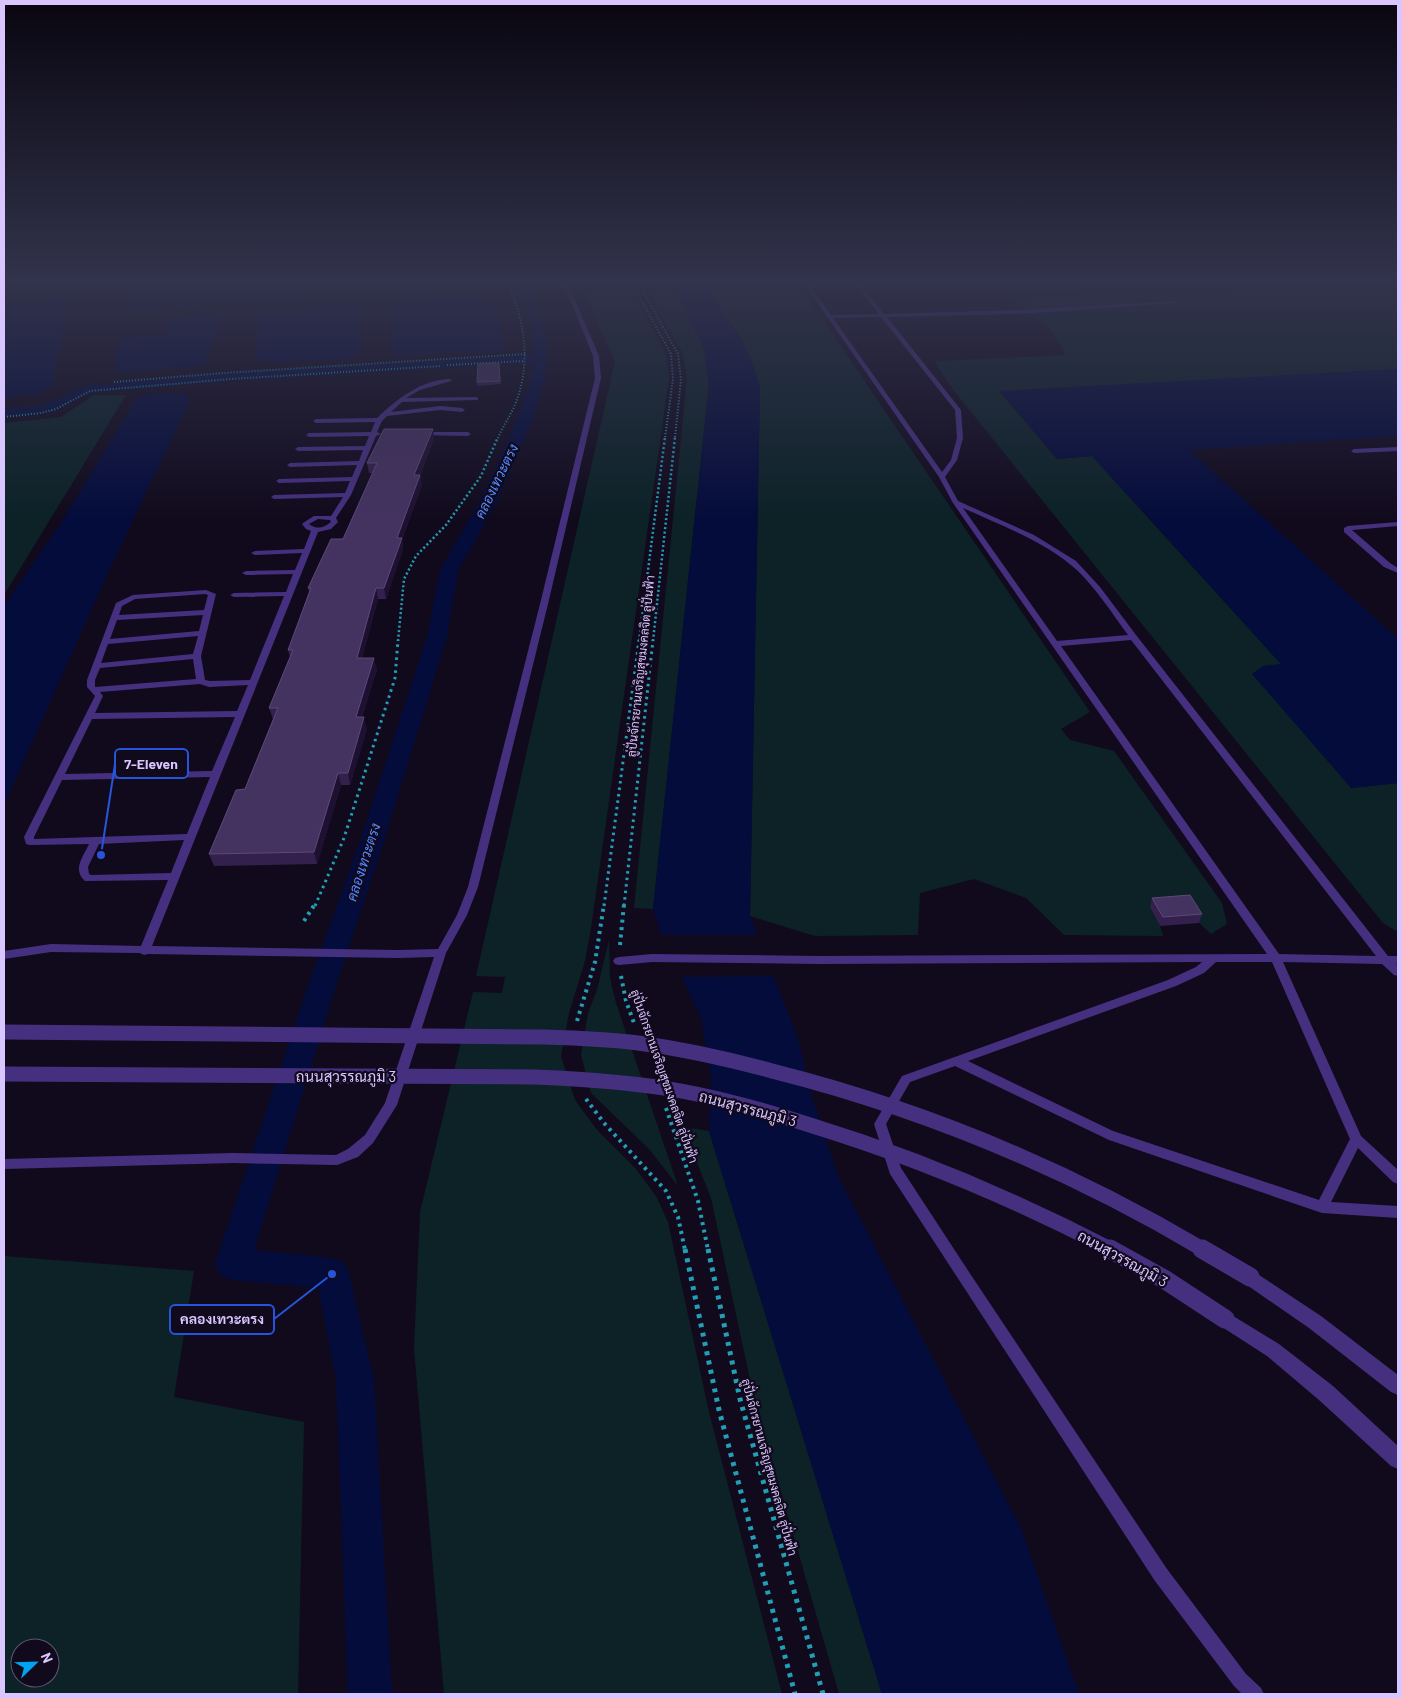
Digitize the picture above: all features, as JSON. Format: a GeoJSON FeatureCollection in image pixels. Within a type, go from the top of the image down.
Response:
{"type":"FeatureCollection","features":[{"type":"Feature","properties":{"kind":"street"},"geometry":{"type":"LineString","coordinates":[[4,1032],[553,1037],[641,1043],[706,1054],[783,1073],[878,1100],[992,1144],[1105,1196],[1250,1277],[1315,1322],[1398,1386]]}},
{"type":"Feature","properties":{"kind":"street","name":"ถนนสุวรรณภูมิ 3"},"geometry":{"type":"LineString","coordinates":[[4,1074],[534,1077],[590,1080],[682,1091],[762,1111],[859,1139],[964,1181],[1034,1211],[1154,1274],[1280,1356],[1333,1400],[1398,1459]]}},
{"type":"Feature","properties":{"kind":"lane"},"geometry":{"type":"LineString","coordinates":[[4,1164],[234,1158],[337,1160],[353,1153],[369,1139],[391,1105],[441,953],[462,915],[473,886],[544,604],[598,378],[596,361]]}},
{"type":"Feature","properties":{"kind":"lane"},"geometry":{"type":"LineString","coordinates":[[861,361],[942,477],[955,502],[1276,958],[1356,1139],[1398,1178]]}},
{"type":"Feature","properties":{"kind":"lane"},"geometry":{"type":"LineString","coordinates":[[921,361],[958,410],[960,438],[954,460],[942,477]]}},
{"type":"Feature","properties":{"kind":"lane"},"geometry":{"type":"LineString","coordinates":[[333,518],[348,495],[379,420],[415,389],[449,380]]}},
{"type":"Feature","properties":{"kind":"lane"},"geometry":{"type":"LineString","coordinates":[[401,400],[476,399]]}},
{"type":"Feature","properties":{"kind":"lane"},"geometry":{"type":"LineString","coordinates":[[385,414],[440,408],[462,410]]}},
{"type":"Feature","properties":{"kind":"lane"},"geometry":{"type":"LineString","coordinates":[[316,421],[379,420]]}},
{"type":"Feature","properties":{"kind":"lane"},"geometry":{"type":"LineString","coordinates":[[309,435],[383,434]]}},
{"type":"Feature","properties":{"kind":"lane"},"geometry":{"type":"LineString","coordinates":[[411,434],[468,434]]}},
{"type":"Feature","properties":{"kind":"lane"},"geometry":{"type":"LineString","coordinates":[[298,449],[368,448]]}},
{"type":"Feature","properties":{"kind":"lane"},"geometry":{"type":"LineString","coordinates":[[1354,451],[1398,449]]}},
{"type":"Feature","properties":{"kind":"lane"},"geometry":{"type":"LineString","coordinates":[[290,465],[361,463]]}},
{"type":"Feature","properties":{"kind":"lane"},"geometry":{"type":"LineString","coordinates":[[279,481],[355,479]]}},
{"type":"Feature","properties":{"kind":"lane"},"geometry":{"type":"LineString","coordinates":[[274,497],[348,495]]}},
{"type":"Feature","properties":{"kind":"lane"},"geometry":{"type":"LineString","coordinates":[[955,502],[1029,536],[1059,553],[1074,564],[1096,587],[1385,960],[1398,972]]}},
{"type":"Feature","properties":{"kind":"lane"},"geometry":{"type":"LineString","coordinates":[[325,516],[333,518],[336,522],[332,526],[315,530],[308,528],[305,524],[309,520],[325,516]]}},
{"type":"Feature","properties":{"kind":"lane"},"geometry":{"type":"LineString","coordinates":[[1398,524],[1356,526],[1348,528],[1348,532],[1387,566],[1398,571]]}},
{"type":"Feature","properties":{"kind":"lane"},"geometry":{"type":"LineString","coordinates":[[144,951],[315,530]]}},
{"type":"Feature","properties":{"kind":"lane"},"geometry":{"type":"LineString","coordinates":[[255,553],[307,551]]}},
{"type":"Feature","properties":{"kind":"lane"},"geometry":{"type":"LineString","coordinates":[[246,573],[298,572]]}},
{"type":"Feature","properties":{"kind":"lane"},"geometry":{"type":"LineString","coordinates":[[191,837],[30,842],[29,836],[100,696],[91,686],[91,680],[119,605],[133,597],[206,592],[212,594],[197,656],[201,681]]}},
{"type":"Feature","properties":{"kind":"lane"},"geometry":{"type":"LineString","coordinates":[[234,595],[289,594]]}},
{"type":"Feature","properties":{"kind":"lane"},"geometry":{"type":"LineString","coordinates":[[114,618],[208,612]]}},
{"type":"Feature","properties":{"kind":"lane"},"geometry":{"type":"LineString","coordinates":[[105,642],[203,633]]}},
{"type":"Feature","properties":{"kind":"lane"},"geometry":{"type":"LineString","coordinates":[[1056,644],[1133,637]]}},
{"type":"Feature","properties":{"kind":"lane"},"geometry":{"type":"LineString","coordinates":[[96,666],[197,656]]}},
{"type":"Feature","properties":{"kind":"lane"},"geometry":{"type":"LineString","coordinates":[[96,690],[201,681],[209,684],[253,682]]}},
{"type":"Feature","properties":{"kind":"lane"},"geometry":{"type":"LineString","coordinates":[[90,716],[240,714]]}},
{"type":"Feature","properties":{"kind":"lane"},"geometry":{"type":"LineString","coordinates":[[59,777],[216,774]]}},
{"type":"Feature","properties":{"kind":"lane"},"geometry":{"type":"LineString","coordinates":[[96,840],[83,868],[84,875],[89,879],[175,876]]}},
{"type":"Feature","properties":{"kind":"lane"},"geometry":{"type":"LineString","coordinates":[[4,955],[51,948],[292,953],[441,953]]}},
{"type":"Feature","properties":{"kind":"lane"},"geometry":{"type":"LineString","coordinates":[[619,961],[652,958],[819,960],[1276,958],[1398,960]]}},
{"type":"Feature","properties":{"kind":"lane"},"geometry":{"type":"LineString","coordinates":[[1213,959],[1200,970],[1172,983],[906,1079],[880,1124],[895,1170],[1161,1574],[1240,1680],[1254,1694]]}},
{"type":"Feature","properties":{"kind":"lane"},"geometry":{"type":"LineString","coordinates":[[956,1061],[1109,1135],[1322,1207],[1398,1212]]}},
{"type":"Feature","properties":{"kind":"lane"},"geometry":{"type":"LineString","coordinates":[[1322,1207],[1356,1139]]}},
{"type":"Feature","properties":{"kind":"path"},"geometry":{"type":"LineString","coordinates":[[114,382],[410,361]]}},
{"type":"Feature","properties":{"kind":"path"},"geometry":{"type":"LineString","coordinates":[[4,417],[41,413],[56,409],[90,391],[231,378],[504,361]]}},
{"type":"Feature","properties":{"kind":"path"},"geometry":{"type":"LineString","coordinates":[[304,921],[313,910],[344,838],[396,678],[404,579],[416,556],[446,525],[481,476],[514,407],[522,384],[524,361]]}},
{"type":"Feature","properties":{"kind":"path"},"geometry":{"type":"LineString","coordinates":[[576,1029],[578,1012],[595,962],[601,928],[673,379],[672,361]]}},
{"type":"Feature","properties":{"kind":"path","name":"ลู่ปั่นจักรยานเจริญสุขมงคลจิต ลู่ปั่นฟ้า"},"geometry":{"type":"LineString","coordinates":[[636,1028],[626,1001],[619,961],[681,379],[679,361]]}},
{"type":"Feature","properties":{"kind":"path"},"geometry":{"type":"LineString","coordinates":[[583,1096],[604,1123],[666,1190],[678,1217],[719,1410],[796,1694]]}},
{"type":"Feature","properties":{"kind":"path","name":"ลู่ปั่นจักรยานเจริญสุขมงคลจิต ลู่ปั่นฟ้า"},"geometry":{"type":"LineString","coordinates":[[663,1101],[698,1201],[740,1399],[823,1694]]}},
{"type":"Feature","properties":{"kind":"green space"},"geometry":{"type":"Polygon","coordinates":[[[615,361],[667,361],[669,378],[591,928],[585,961],[569,1013],[561,1056],[575,1100],[597,1130],[636,1169],[656,1196],[668,1222],[709,1412],[782,1694],[444,1694],[414,1349],[420,1212],[473,992],[502,993],[505,977],[476,976],[615,361]]]}},
{"type":"Feature","properties":{"kind":"green space"},"geometry":{"type":"Polygon","coordinates":[[[684,361],[706,361],[709,384],[653,909],[634,908],[687,379],[684,361]]]}},
{"type":"Feature","properties":{"kind":"green space"},"geometry":{"type":"Polygon","coordinates":[[[746,361],[851,361],[1090,712],[1061,729],[1070,740],[1114,751],[1222,903],[1227,924],[1211,934],[1199,923],[1187,904],[1150,907],[1163,936],[1064,935],[1026,898],[974,879],[920,893],[918,935],[815,936],[750,916],[760,387],[746,361]]]}},
{"type":"Feature","properties":{"kind":"green space"},"geometry":{"type":"Polygon","coordinates":[[[934,361],[1398,361],[1398,369],[1000,392],[1057,459],[1092,456],[1282,665],[1263,666],[1351,788],[1398,783],[1398,932],[1383,923],[954,391],[934,361]]]}},
{"type":"Feature","properties":{"kind":"green space"},"geometry":{"type":"Polygon","coordinates":[[[94,395],[126,395],[4,595],[4,423],[61,417],[94,395]]]}},
{"type":"Feature","properties":{"kind":"green space"},"geometry":{"type":"Polygon","coordinates":[[[609,940],[610,978],[616,1003],[678,1186],[649,1149],[591,1093],[581,1055],[588,1013],[597,990],[609,940]]]}},
{"type":"Feature","properties":{"kind":"green space"},"geometry":{"type":"Polygon","coordinates":[[[683,1127],[709,1131],[882,1694],[839,1694],[754,1398],[711,1198],[683,1127]]]}},
{"type":"Feature","properties":{"kind":"green space"},"geometry":{"type":"Polygon","coordinates":[[[4,1256],[194,1271],[174,1397],[304,1422],[298,1694],[4,1694],[4,1256]]]}},
{"type":"Feature","properties":{"kind":"shaded area"},"geometry":{"type":"Polygon","coordinates":[[[4,361],[57,361],[52,386],[40,394],[4,398],[4,361]]]}},
{"type":"Feature","properties":{"kind":"shaded area"},"geometry":{"type":"Polygon","coordinates":[[[115,361],[206,361],[205,365],[118,373],[115,361]]]}},
{"type":"Feature","properties":{"kind":"shaded area"},"geometry":{"type":"Polygon","coordinates":[[[706,361],[752,361],[760,387],[750,916],[797,1036],[813,1100],[838,1176],[1021,1528],[1079,1694],[882,1694],[709,1131],[711,1076],[701,1018],[660,931],[653,909],[709,384],[706,361]]]}},
{"type":"Feature","properties":{"kind":"shaded area"},"geometry":{"type":"Polygon","coordinates":[[[1398,369],[1398,436],[1189,450],[1398,639],[1398,783],[1351,788],[1252,674],[1263,666],[1281,664],[1092,456],[1057,459],[1000,391],[1398,369]]]}},
{"type":"Feature","properties":{"kind":"shaded area"},"geometry":{"type":"Polygon","coordinates":[[[155,393],[187,394],[189,402],[107,575],[4,805],[4,606],[61,523],[137,398],[155,393]]]}},
{"type":"Feature","properties":{"kind":"pier"},"geometry":{"type":"Polygon","coordinates":[[[660,935],[760,935],[776,976],[679,977],[660,935]]]}},
{"type":"Feature","properties":{"kind":"building"},"geometry":{"type":"Polygon","coordinates":[[[499,363],[500,381],[477,382],[478,364],[499,363]]]}},
{"type":"Feature","properties":{"kind":"building"},"geometry":{"type":"Polygon","coordinates":[[[384,429],[433,429],[414,475],[420,475],[397,538],[402,538],[384,588],[376,588],[357,658],[374,658],[356,717],[364,717],[348,773],[338,773],[314,852],[209,854],[236,790],[245,789],[278,708],[269,708],[293,650],[288,650],[311,588],[308,588],[331,539],[343,539],[377,463],[367,463],[384,429]]]}},
{"type":"Feature","properties":{"kind":"building"},"geometry":{"type":"Polygon","coordinates":[[[1190,895],[1202,914],[1163,917],[1152,898],[1190,895]]]}},
{"type":"Feature","properties":{"kind":"waterway"},"geometry":{"type":"LineString","coordinates":[[4,413],[46,409],[87,389],[238,376],[486,361]]}},
{"type":"Feature","properties":{"kind":"waterway","name":"คลองเทวะตรง"},"geometry":{"type":"LineString","coordinates":[[370,1694],[355,1379],[332,1274],[232,1264],[322,986],[370,847],[437,637],[449,570],[485,508],[523,425],[539,375],[540,361]]}},
{"type":"Feature","properties":{"kind":"place","name":"7-Eleven"},"geometry":{"type":"Point","coordinates":[101,855]}},
{"type":"Feature","properties":{"kind":"place","name":"คลองเทวะตรง"},"geometry":{"type":"Point","coordinates":[332,1274]}}]}
